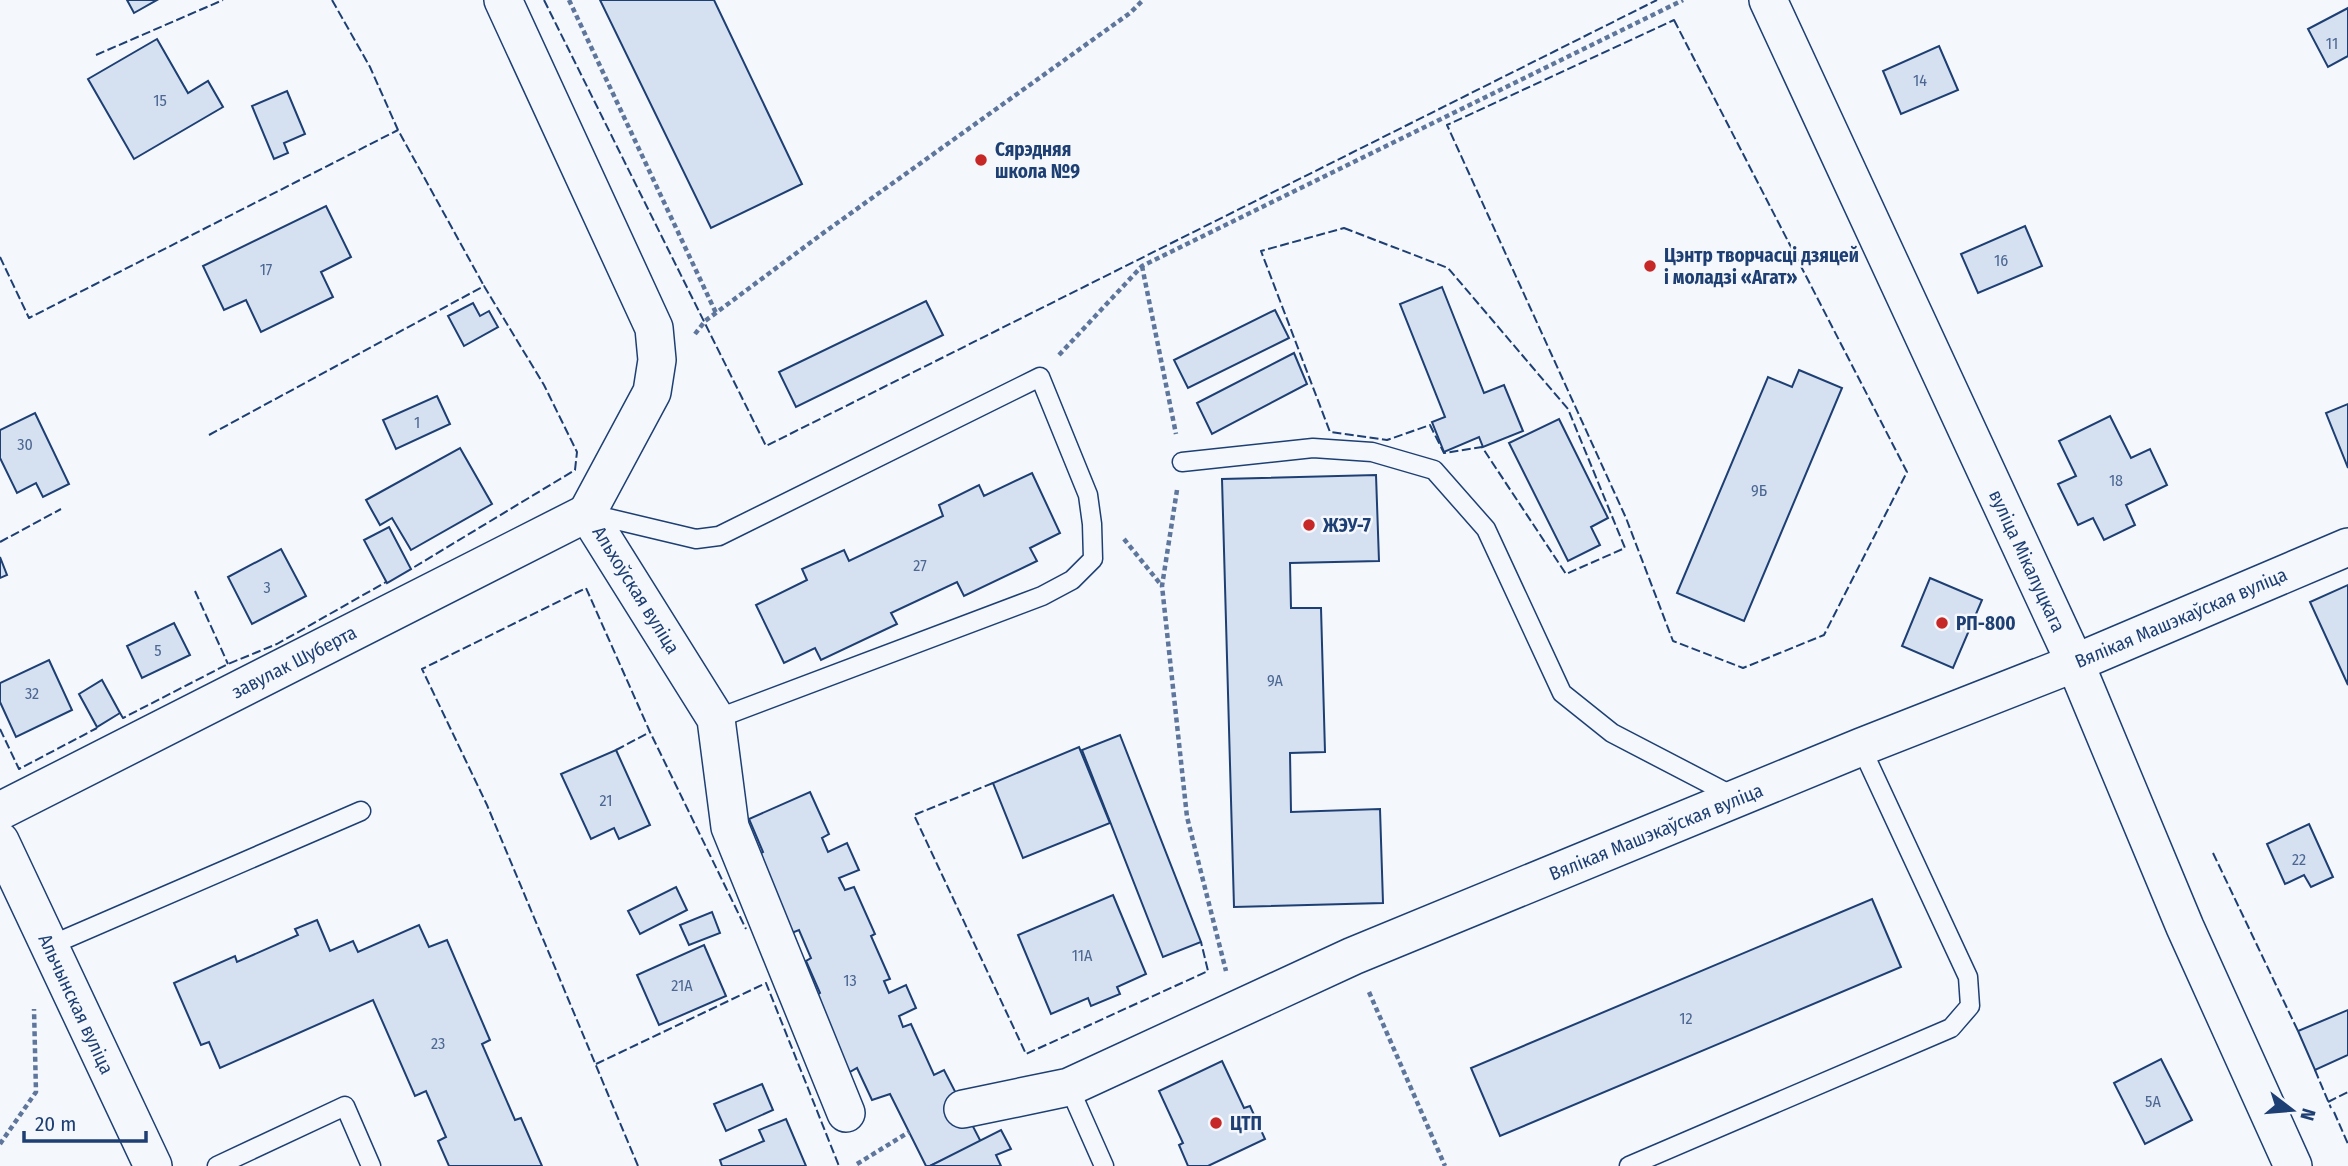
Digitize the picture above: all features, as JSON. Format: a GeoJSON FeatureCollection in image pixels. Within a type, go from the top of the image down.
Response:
{"type":"FeatureCollection","features":[{"type":"Feature","properties":{"kind":"street","name":"Альхоўская вуліца"},"geometry":{"type":"LineString","coordinates":[[503,0],[654,328],[657,360],[652,392],[587,513],[716,719],[730,827],[846,1113]]}},
{"type":"Feature","properties":{"kind":"street","name":"вуліца Мікалуцкага"},"geometry":{"type":"LineString","coordinates":[[1768,0],[2075,663],[2186,927],[2293,1166]]}},
{"type":"Feature","properties":{"kind":"street","name":"завулак Шуберта"},"geometry":{"type":"LineString","coordinates":[[0,811],[587,513]]}},
{"type":"Feature","properties":{"kind":"street","name":"Вялікая Машэкаўская вуліца"},"geometry":{"type":"LineString","coordinates":[[963,1109],[1069,1087],[1353,956],[1861,747],[2075,663],[2348,547]]}},
{"type":"Feature","properties":{"kind":"street","name":"Альчынская вуліца"},"geometry":{"type":"LineString","coordinates":[[0,841],[153,1166]]}},
{"type":"Feature","properties":{"kind":"lane"},"geometry":{"type":"LineString","coordinates":[[587,513],[696,539],[719,536],[1040,376],[1087,495],[1092,524],[1093,559],[1072,580],[1042,596],[716,719]]}},
{"type":"Feature","properties":{"kind":"lane"},"geometry":{"type":"LineString","coordinates":[[1182,462],[1314,448],[1372,452],[1434,470],[1486,529],[1562,693],[1612,733],[1738,799]]}},
{"type":"Feature","properties":{"kind":"lane"},"geometry":{"type":"LineString","coordinates":[[1629,1166],[1951,1028],[1970,1006],[1968,977],[1861,747]]}},
{"type":"Feature","properties":{"kind":"lane"},"geometry":{"type":"LineString","coordinates":[[49,946],[360,811]]}},
{"type":"Feature","properties":{"kind":"lane"},"geometry":{"type":"LineString","coordinates":[[1069,1087],[1104,1166]]}},
{"type":"Feature","properties":{"kind":"lane"},"geometry":{"type":"LineString","coordinates":[[217,1166],[345,1106],[371,1166]]}},
{"type":"Feature","properties":{"kind":"path"},"geometry":{"type":"LineString","coordinates":[[569,0],[716,313]]}},
{"type":"Feature","properties":{"kind":"path"},"geometry":{"type":"LineString","coordinates":[[690,341],[705,321],[826,230],[1130,13],[1143,0]]}},
{"type":"Feature","properties":{"kind":"path"},"geometry":{"type":"LineString","coordinates":[[1040,376],[1143,266],[1683,0]]}},
{"type":"Feature","properties":{"kind":"path"},"geometry":{"type":"LineString","coordinates":[[1143,266],[1182,462],[1162,586],[1187,817],[1236,1010]]}},
{"type":"Feature","properties":{"kind":"path"},"geometry":{"type":"LineString","coordinates":[[0,1144],[36,1092],[33,973],[49,946]]}},
{"type":"Feature","properties":{"kind":"path"},"geometry":{"type":"LineString","coordinates":[[1353,956],[1445,1166]]}},
{"type":"Feature","properties":{"kind":"path"},"geometry":{"type":"LineString","coordinates":[[857,1164],[909,1132]]}},
{"type":"Feature","properties":{"kind":"building"},"geometry":{"type":"Polygon","coordinates":[[[127,0],[157,0],[134,13],[127,0]]]}},
{"type":"Feature","properties":{"kind":"building"},"geometry":{"type":"Polygon","coordinates":[[[600,0],[714,0],[802,184],[711,228],[600,0]]]}},
{"type":"Feature","properties":{"kind":"building"},"geometry":{"type":"Polygon","coordinates":[[[2348,8],[2348,56],[2328,67],[2308,29],[2348,8]]]}},
{"type":"Feature","properties":{"kind":"building"},"geometry":{"type":"Polygon","coordinates":[[[157,39],[188,93],[208,81],[223,107],[134,159],[88,79],[157,39]]]}},
{"type":"Feature","properties":{"kind":"building"},"geometry":{"type":"Polygon","coordinates":[[[1939,46],[1958,90],[1901,114],[1883,71],[1939,46]]]}},
{"type":"Feature","properties":{"kind":"building"},"geometry":{"type":"Polygon","coordinates":[[[287,91],[305,134],[284,143],[288,153],[274,159],[252,106],[287,91]]]}},
{"type":"Feature","properties":{"kind":"building"},"geometry":{"type":"Polygon","coordinates":[[[326,206],[351,257],[321,272],[333,297],[261,332],[246,300],[224,310],[203,266],[326,206]]]}},
{"type":"Feature","properties":{"kind":"building"},"geometry":{"type":"Polygon","coordinates":[[[2025,226],[2042,266],[1978,293],[1961,254],[2025,226]]]}},
{"type":"Feature","properties":{"kind":"building"},"geometry":{"type":"Polygon","coordinates":[[[1442,287],[1484,393],[1504,385],[1523,431],[1483,447],[1479,437],[1444,452],[1432,422],[1445,417],[1400,304],[1442,287]]]}},
{"type":"Feature","properties":{"kind":"building"},"geometry":{"type":"Polygon","coordinates":[[[926,301],[943,335],[796,407],[779,372],[926,301]]]}},
{"type":"Feature","properties":{"kind":"building"},"geometry":{"type":"Polygon","coordinates":[[[473,303],[480,316],[489,311],[498,327],[464,346],[448,316],[473,303]]]}},
{"type":"Feature","properties":{"kind":"building"},"geometry":{"type":"Polygon","coordinates":[[[1275,310],[1289,338],[1188,388],[1174,360],[1275,310]]]}},
{"type":"Feature","properties":{"kind":"building"},"geometry":{"type":"Polygon","coordinates":[[[1294,353],[1307,384],[1212,434],[1197,403],[1294,353]]]}},
{"type":"Feature","properties":{"kind":"building"},"geometry":{"type":"Polygon","coordinates":[[[1799,370],[1842,388],[1744,621],[1677,593],[1768,377],[1792,387],[1799,370]]]}},
{"type":"Feature","properties":{"kind":"building"},"geometry":{"type":"Polygon","coordinates":[[[437,396],[450,424],[396,449],[383,420],[437,396]]]}},
{"type":"Feature","properties":{"kind":"building"},"geometry":{"type":"Polygon","coordinates":[[[2348,404],[2348,468],[2326,413],[2348,404]]]}},
{"type":"Feature","properties":{"kind":"building"},"geometry":{"type":"Polygon","coordinates":[[[35,413],[69,484],[43,497],[36,483],[17,493],[0,458],[0,430],[35,413]]]}},
{"type":"Feature","properties":{"kind":"building"},"geometry":{"type":"Polygon","coordinates":[[[2110,416],[2131,458],[2150,449],[2167,485],[2126,505],[2135,525],[2104,540],[2093,518],[2078,525],[2058,484],[2076,476],[2059,441],[2110,416]]]}},
{"type":"Feature","properties":{"kind":"building"},"geometry":{"type":"Polygon","coordinates":[[[1559,419],[1608,518],[1591,527],[1600,545],[1568,561],[1509,443],[1559,419]]]}},
{"type":"Feature","properties":{"kind":"building"},"geometry":{"type":"Polygon","coordinates":[[[460,448],[492,504],[411,550],[392,518],[380,525],[366,500],[460,448]]]}},
{"type":"Feature","properties":{"kind":"building"},"geometry":{"type":"Polygon","coordinates":[[[1032,473],[1060,533],[1030,548],[1037,561],[964,596],[957,582],[891,613],[897,624],[821,660],[815,648],[784,663],[756,605],[807,580],[802,569],[844,550],[849,561],[943,516],[939,505],[979,485],[984,496],[1032,473]]]}},
{"type":"Feature","properties":{"kind":"building"},"geometry":{"type":"Polygon","coordinates":[[[1376,475],[1379,561],[1290,563],[1291,608],[1321,608],[1325,752],[1290,753],[1291,812],[1380,809],[1383,903],[1234,907],[1222,479],[1376,475]]]}},
{"type":"Feature","properties":{"kind":"building"},"geometry":{"type":"Polygon","coordinates":[[[389,527],[411,569],[387,583],[364,540],[389,527]]]}},
{"type":"Feature","properties":{"kind":"building"},"geometry":{"type":"Polygon","coordinates":[[[281,549],[306,596],[252,624],[228,577],[281,549]]]}},
{"type":"Feature","properties":{"kind":"building"},"geometry":{"type":"Polygon","coordinates":[[[0,557],[7,575],[0,578],[0,557]]]}},
{"type":"Feature","properties":{"kind":"building","name":"РП-800"},"geometry":{"type":"Polygon","coordinates":[[[1930,578],[1982,600],[1953,668],[1902,646],[1930,578]]]}},
{"type":"Feature","properties":{"kind":"building"},"geometry":{"type":"Polygon","coordinates":[[[2348,585],[2348,685],[2310,602],[2348,585]]]}},
{"type":"Feature","properties":{"kind":"building"},"geometry":{"type":"Polygon","coordinates":[[[174,623],[190,655],[142,678],[127,646],[174,623]]]}},
{"type":"Feature","properties":{"kind":"building"},"geometry":{"type":"Polygon","coordinates":[[[49,660],[72,710],[16,737],[0,702],[0,683],[49,660]]]}},
{"type":"Feature","properties":{"kind":"building"},"geometry":{"type":"Polygon","coordinates":[[[102,680],[120,713],[97,727],[79,694],[102,680]]]}},
{"type":"Feature","properties":{"kind":"building"},"geometry":{"type":"Polygon","coordinates":[[[1120,735],[1201,942],[1163,957],[1082,750],[1120,735]]]}},
{"type":"Feature","properties":{"kind":"building"},"geometry":{"type":"Polygon","coordinates":[[[1079,747],[1110,823],[1023,858],[993,783],[1079,747]]]}},
{"type":"Feature","properties":{"kind":"building"},"geometry":{"type":"Polygon","coordinates":[[[616,750],[650,825],[619,839],[614,828],[591,839],[561,774],[616,750]]]}},
{"type":"Feature","properties":{"kind":"building"},"geometry":{"type":"Polygon","coordinates":[[[810,792],[829,834],[822,838],[828,852],[847,843],[859,870],[839,878],[845,890],[854,887],[875,934],[871,936],[890,979],[884,981],[889,993],[906,985],[916,1008],[899,1016],[903,1027],[911,1024],[934,1075],[944,1070],[981,1142],[930,1166],[926,1166],[890,1094],[872,1100],[857,1068],[848,1073],[814,997],[820,993],[806,961],[811,958],[799,930],[789,934],[754,856],[763,852],[749,819],[810,792]]]}},
{"type":"Feature","properties":{"kind":"building"},"geometry":{"type":"Polygon","coordinates":[[[2309,824],[2333,877],[2311,887],[2304,875],[2285,884],[2267,844],[2309,824]]]}},
{"type":"Feature","properties":{"kind":"building"},"geometry":{"type":"Polygon","coordinates":[[[676,887],[687,910],[640,934],[628,911],[676,887]]]}},
{"type":"Feature","properties":{"kind":"building"},"geometry":{"type":"Polygon","coordinates":[[[1113,895],[1146,974],[1117,987],[1120,994],[1091,1006],[1088,998],[1051,1014],[1018,935],[1113,895]]]}},
{"type":"Feature","properties":{"kind":"building"},"geometry":{"type":"Polygon","coordinates":[[[1872,899],[1901,967],[1500,1136],[1471,1068],[1872,899]]]}},
{"type":"Feature","properties":{"kind":"building"},"geometry":{"type":"Polygon","coordinates":[[[712,912],[720,933],[689,945],[680,925],[712,912]]]}},
{"type":"Feature","properties":{"kind":"building"},"geometry":{"type":"Polygon","coordinates":[[[317,920],[330,951],[353,941],[358,952],[419,925],[429,947],[447,940],[490,1040],[482,1044],[515,1120],[521,1118],[542,1166],[449,1166],[438,1141],[446,1137],[426,1091],[415,1096],[373,1000],[220,1068],[209,1042],[201,1045],[174,983],[235,956],[237,962],[298,935],[295,929],[317,920]]]}},
{"type":"Feature","properties":{"kind":"building"},"geometry":{"type":"Polygon","coordinates":[[[704,945],[726,996],[659,1025],[637,975],[704,945]]]}},
{"type":"Feature","properties":{"kind":"building"},"geometry":{"type":"Polygon","coordinates":[[[2348,1010],[2348,1055],[2315,1070],[2298,1031],[2348,1010]]]}},
{"type":"Feature","properties":{"kind":"building"},"geometry":{"type":"Polygon","coordinates":[[[2161,1059],[2192,1120],[2145,1144],[2114,1083],[2161,1059]]]}},
{"type":"Feature","properties":{"kind":"building","name":"ЦТП"},"geometry":{"type":"Polygon","coordinates":[[[1222,1061],[1244,1108],[1250,1106],[1265,1139],[1208,1166],[1188,1166],[1179,1145],[1183,1143],[1159,1091],[1222,1061]]]}},
{"type":"Feature","properties":{"kind":"building"},"geometry":{"type":"Polygon","coordinates":[[[762,1084],[773,1110],[726,1131],[714,1104],[762,1084]]]}},
{"type":"Feature","properties":{"kind":"building"},"geometry":{"type":"Polygon","coordinates":[[[786,1119],[806,1166],[722,1166],[720,1160],[764,1141],[759,1130],[786,1119]]]}},
{"type":"Feature","properties":{"kind":"building"},"geometry":{"type":"Polygon","coordinates":[[[1001,1130],[1011,1149],[996,1155],[1001,1166],[930,1166],[1001,1130]]]}},
{"type":"Feature","properties":{"kind":"fence"},"geometry":{"type":"LineString","coordinates":[[96,55],[223,0]]}},
{"type":"Feature","properties":{"kind":"fence"},"geometry":{"type":"LineString","coordinates":[[332,0],[370,67],[398,130],[484,286]]}},
{"type":"Feature","properties":{"kind":"fence"},"geometry":{"type":"LineString","coordinates":[[544,0],[766,446],[1657,0]]}},
{"type":"Feature","properties":{"kind":"fence"},"geometry":{"type":"LineString","coordinates":[[1674,20],[1907,472],[1824,635],[1743,668],[1673,641],[1626,518],[1447,125],[1674,20]]}},
{"type":"Feature","properties":{"kind":"fence"},"geometry":{"type":"LineString","coordinates":[[0,257],[29,318],[398,130]]}},
{"type":"Feature","properties":{"kind":"fence"},"geometry":{"type":"LineString","coordinates":[[1344,228],[1448,268],[1568,409],[1625,548],[1566,574],[1482,447],[1444,453],[1430,425],[1387,440],[1330,432],[1261,251],[1344,228]]}},
{"type":"Feature","properties":{"kind":"fence"},"geometry":{"type":"LineString","coordinates":[[209,435],[484,286],[544,385],[577,452],[575,470],[411,569]]}},
{"type":"Feature","properties":{"kind":"fence"},"geometry":{"type":"LineString","coordinates":[[0,542],[61,509]]}},
{"type":"Feature","properties":{"kind":"fence"},"geometry":{"type":"LineString","coordinates":[[120,713],[123,718],[228,664],[277,644],[386,582]]}},
{"type":"Feature","properties":{"kind":"fence"},"geometry":{"type":"LineString","coordinates":[[638,1166],[487,805],[422,669],[586,588],[650,732],[746,929]]}},
{"type":"Feature","properties":{"kind":"fence"},"geometry":{"type":"LineString","coordinates":[[195,591],[228,664]]}},
{"type":"Feature","properties":{"kind":"fence"},"geometry":{"type":"LineString","coordinates":[[0,729],[19,769],[97,728]]}},
{"type":"Feature","properties":{"kind":"fence"},"geometry":{"type":"LineString","coordinates":[[616,750],[650,732]]}},
{"type":"Feature","properties":{"kind":"fence"},"geometry":{"type":"LineString","coordinates":[[993,783],[914,815],[1026,1054],[1208,971],[1201,942]]}},
{"type":"Feature","properties":{"kind":"fence"},"geometry":{"type":"LineString","coordinates":[[2213,853],[2298,1031]]}},
{"type":"Feature","properties":{"kind":"fence"},"geometry":{"type":"LineString","coordinates":[[596,1064],[766,983],[839,1166]]}},
{"type":"Feature","properties":{"kind":"fence"},"geometry":{"type":"LineString","coordinates":[[2315,1070],[2331,1108]]}},
{"type":"Feature","properties":{"kind":"fence"},"geometry":{"type":"LineString","coordinates":[[2328,1102],[2348,1092]]}},
{"type":"Feature","properties":{"kind":"fence"},"geometry":{"type":"LineString","coordinates":[[2334,1112],[2348,1144]]}},
{"type":"Feature","properties":{"kind":"place","name":"Сярэдняя школа №9"},"geometry":{"type":"Point","coordinates":[981,160]}},
{"type":"Feature","properties":{"kind":"place","name":"Цэнтр творчасці дзяцей і моладзі «Агат»"},"geometry":{"type":"Point","coordinates":[1650,266]}},
{"type":"Feature","properties":{"kind":"place","name":"ЖЭУ-7"},"geometry":{"type":"Point","coordinates":[1309,525]}},
{"type":"Feature","properties":{"kind":"place","name":"РП-800"},"geometry":{"type":"Point","coordinates":[1942,623]}},
{"type":"Feature","properties":{"kind":"place","name":"ЦТП"},"geometry":{"type":"Point","coordinates":[1216,1123]}}]}
